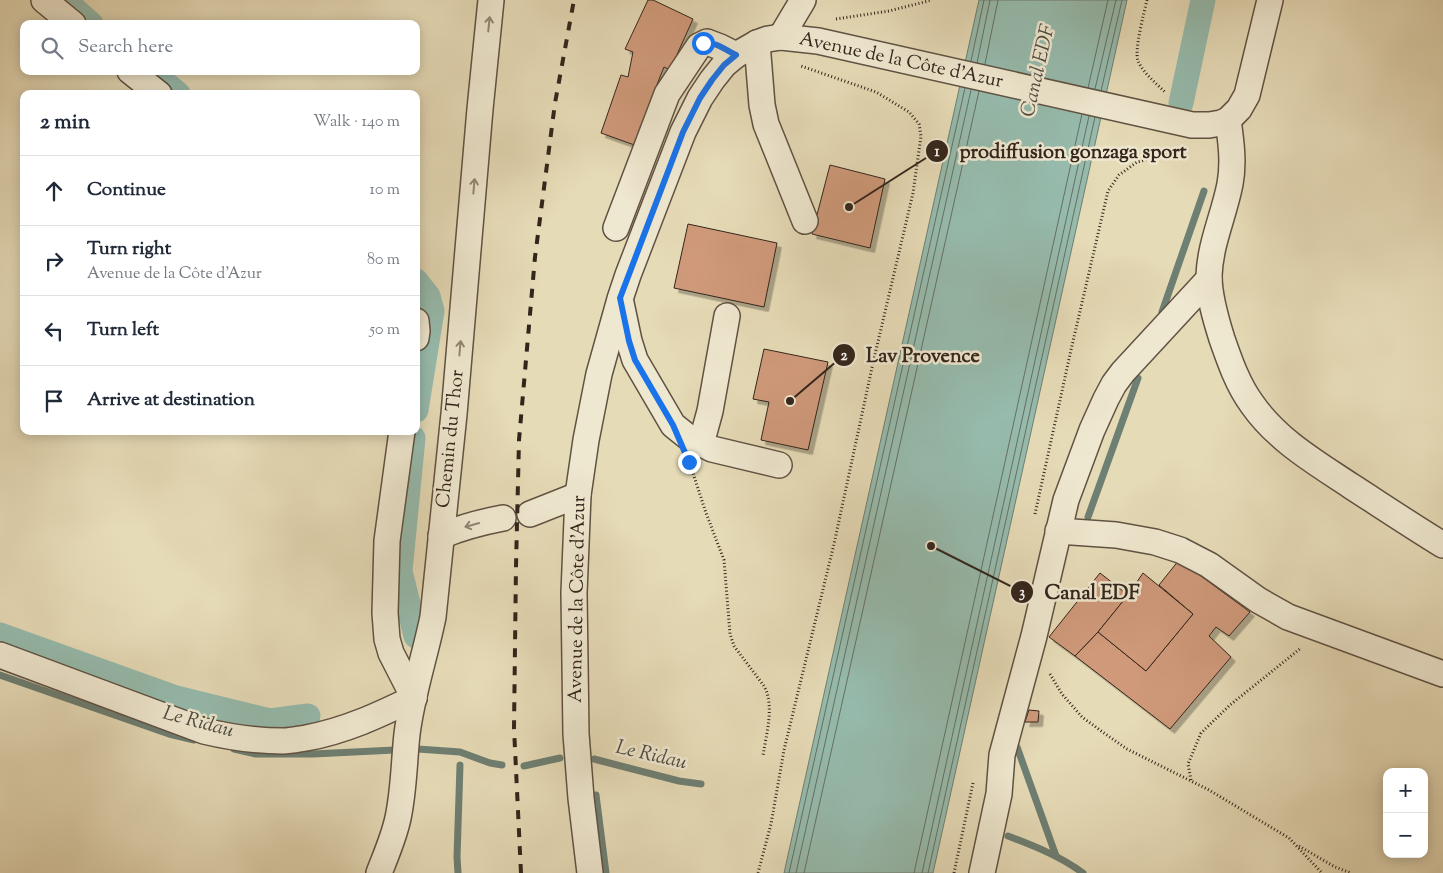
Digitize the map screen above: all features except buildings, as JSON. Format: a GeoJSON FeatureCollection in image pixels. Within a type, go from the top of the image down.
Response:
{"type":"FeatureCollection","features":[{"type":"Feature","properties":{"kind":"street"},"geometry":{"type":"LineString","coordinates":[[44,0],[68,20]]}},
{"type":"Feature","properties":{"kind":"street","name":"Chemin du Thor"},"geometry":{"type":"LineString","coordinates":[[379,873],[398,818],[407,734],[433,617],[454,414],[491,0]]}},
{"type":"Feature","properties":{"kind":"street"},"geometry":{"type":"LineString","coordinates":[[781,38],[803,0]]}},
{"type":"Feature","properties":{"kind":"street"},"geometry":{"type":"LineString","coordinates":[[1270,0],[1247,94],[1239,109],[1228,120],[1232,159],[1231,177],[1210,262],[1209,279],[1216,322],[1240,385],[1251,404],[1280,436],[1307,457],[1443,546]]}},
{"type":"Feature","properties":{"kind":"street","name":"Avenue de la Côte d'Azur"},"geometry":{"type":"LineString","coordinates":[[590,873],[576,734],[574,592],[578,495],[586,440],[599,374],[620,298],[683,132],[700,98],[724,65],[736,55],[768,39],[781,38],[818,41],[1164,117],[1192,125],[1209,125],[1228,120]]}},
{"type":"Feature","properties":{"kind":"street"},"geometry":{"type":"LineString","coordinates":[[616,228],[667,94],[699,46],[707,42],[736,55]]}},
{"type":"Feature","properties":{"kind":"street"},"geometry":{"type":"LineString","coordinates":[[757,43],[763,112],[766,124],[805,221]]}},
{"type":"Feature","properties":{"kind":"street"},"geometry":{"type":"LineString","coordinates":[[135,75],[154,90]]}},
{"type":"Feature","properties":{"kind":"street"},"geometry":{"type":"LineString","coordinates":[[982,873],[999,794],[1002,755],[1034,636],[1066,500],[1092,430],[1114,384],[1152,339],[1209,279]]}},
{"type":"Feature","properties":{"kind":"street"},"geometry":{"type":"LineString","coordinates":[[620,298],[631,351],[673,425],[688,437],[695,453]]}},
{"type":"Feature","properties":{"kind":"street"},"geometry":{"type":"LineString","coordinates":[[695,453],[710,410],[727,316]]}},
{"type":"Feature","properties":{"kind":"street"},"geometry":{"type":"LineString","coordinates":[[0,655],[204,731],[256,740],[285,741],[323,735],[370,718],[414,698],[390,653],[385,613],[387,541],[401,435]]}},
{"type":"Feature","properties":{"kind":"street"},"geometry":{"type":"LineString","coordinates":[[695,453],[712,449],[779,465]]}},
{"type":"Feature","properties":{"kind":"street"},"geometry":{"type":"LineString","coordinates":[[530,514],[578,495]]}},
{"type":"Feature","properties":{"kind":"street"},"geometry":{"type":"LineString","coordinates":[[441,536],[480,522],[504,518]]}},
{"type":"Feature","properties":{"kind":"street"},"geometry":{"type":"LineString","coordinates":[[1058,531],[1116,535],[1156,542],[1180,550],[1209,565],[1258,600],[1288,617],[1443,674]]}},
{"type":"Feature","properties":{"kind":"path"},"geometry":{"type":"LineString","coordinates":[[818,41],[825,25],[830,20],[889,11],[932,0]]}},
{"type":"Feature","properties":{"kind":"path"},"geometry":{"type":"LineString","coordinates":[[1147,0],[1137,50],[1137,59],[1141,67],[1192,125]]}},
{"type":"Feature","properties":{"kind":"path"},"geometry":{"type":"LineString","coordinates":[[758,873],[771,824],[784,750],[834,544],[873,363],[913,193],[921,136],[920,124],[910,112],[876,92],[800,65]]}},
{"type":"Feature","properties":{"kind":"path"},"geometry":{"type":"LineString","coordinates":[[695,453],[695,477],[726,569],[731,640],[768,692],[768,721],[762,756]]}},
{"type":"Feature","properties":{"kind":"path"},"geometry":{"type":"LineString","coordinates":[[1191,780],[1188,764],[1201,733],[1230,705],[1301,648],[1310,625]]}},
{"type":"Feature","properties":{"kind":"path"},"geometry":{"type":"LineString","coordinates":[[1034,636],[1050,676],[1082,718],[1127,749],[1191,780],[1289,838],[1322,873]]}},
{"type":"Feature","properties":{"kind":"path"},"geometry":{"type":"LineString","coordinates":[[1294,843],[1335,867],[1351,873]]}},
{"type":"Feature","properties":{"kind":"water","name":"Canal EDF"},"geometry":{"type":"Polygon","coordinates":[[[979,0],[1127,0],[933,873],[784,873],[979,0]]]}},
{"type":"Feature","properties":{"kind":"waterway"},"geometry":{"type":"LineString","coordinates":[[64,0],[86,20]]}},
{"type":"Feature","properties":{"kind":"waterway"},"geometry":{"type":"LineString","coordinates":[[1181,103],[1203,0]]}},
{"type":"Feature","properties":{"kind":"waterway"},"geometry":{"type":"LineString","coordinates":[[155,75],[173,90]]}},
{"type":"Feature","properties":{"kind":"waterway"},"geometry":{"type":"LineString","coordinates":[[1162,312],[1204,191]]}},
{"type":"Feature","properties":{"kind":"waterway"},"geometry":{"type":"LineString","coordinates":[[420,286],[428,296],[432,311],[420,385]]}},
{"type":"Feature","properties":{"kind":"waterway"},"geometry":{"type":"LineString","coordinates":[[1088,517],[1138,378]]}},
{"type":"Feature","properties":{"kind":"waterway"},"geometry":{"type":"LineString","coordinates":[[413,438],[400,571],[416,636]]}},
{"type":"Feature","properties":{"kind":"waterway"},"geometry":{"type":"LineString","coordinates":[[0,635],[176,698],[270,721],[308,716]]}},
{"type":"Feature","properties":{"kind":"waterway","name":"Le Ridau"},"geometry":{"type":"LineString","coordinates":[[0,675],[169,734],[194,740]]}},
{"type":"Feature","properties":{"kind":"waterway"},"geometry":{"type":"LineString","coordinates":[[1017,747],[1056,856]]}},
{"type":"Feature","properties":{"kind":"waterway","name":"Le Ridau"},"geometry":{"type":"LineString","coordinates":[[234,749],[256,754],[313,754],[395,750]]}},
{"type":"Feature","properties":{"kind":"waterway","name":"Le Ridau"},"geometry":{"type":"LineString","coordinates":[[418,749],[460,752],[490,763],[502,765]]}},
{"type":"Feature","properties":{"kind":"waterway","name":"Le Ridau"},"geometry":{"type":"LineString","coordinates":[[524,766],[560,758]]}},
{"type":"Feature","properties":{"kind":"waterway","name":"Le Ridau"},"geometry":{"type":"LineString","coordinates":[[594,759],[679,781],[701,784]]}},
{"type":"Feature","properties":{"kind":"waterway"},"geometry":{"type":"LineString","coordinates":[[458,873],[460,765]]}},
{"type":"Feature","properties":{"kind":"waterway"},"geometry":{"type":"LineString","coordinates":[[596,795],[606,873]]}},
{"type":"Feature","properties":{"kind":"waterway","name":"Le Ridau"},"geometry":{"type":"LineString","coordinates":[[1008,836],[1056,856],[1083,873]]}},
{"type":"Feature","properties":{"kind":"railway"},"geometry":{"type":"LineString","coordinates":[[521,873],[514,728],[519,440],[535,257],[555,103],[574,0]]}},
{"type":"Feature","properties":{"kind":"place","name":"prodiffusion gonzaga sport"},"geometry":{"type":"Point","coordinates":[849,207]}},
{"type":"Feature","properties":{"kind":"place","name":"Lav Provence"},"geometry":{"type":"Point","coordinates":[790,401]}},
{"type":"Feature","properties":{"kind":"place","name":"Canal EDF"},"geometry":{"type":"Point","coordinates":[931,546]}},
{"type":"Feature","properties":{"kind":"route"},"geometry":{"type":"LineString","coordinates":[[689,462],[673,425],[631,351],[620,298],[683,132],[700,98],[712,80],[724,65],[736,55],[707,42],[703,43]]}}]}
